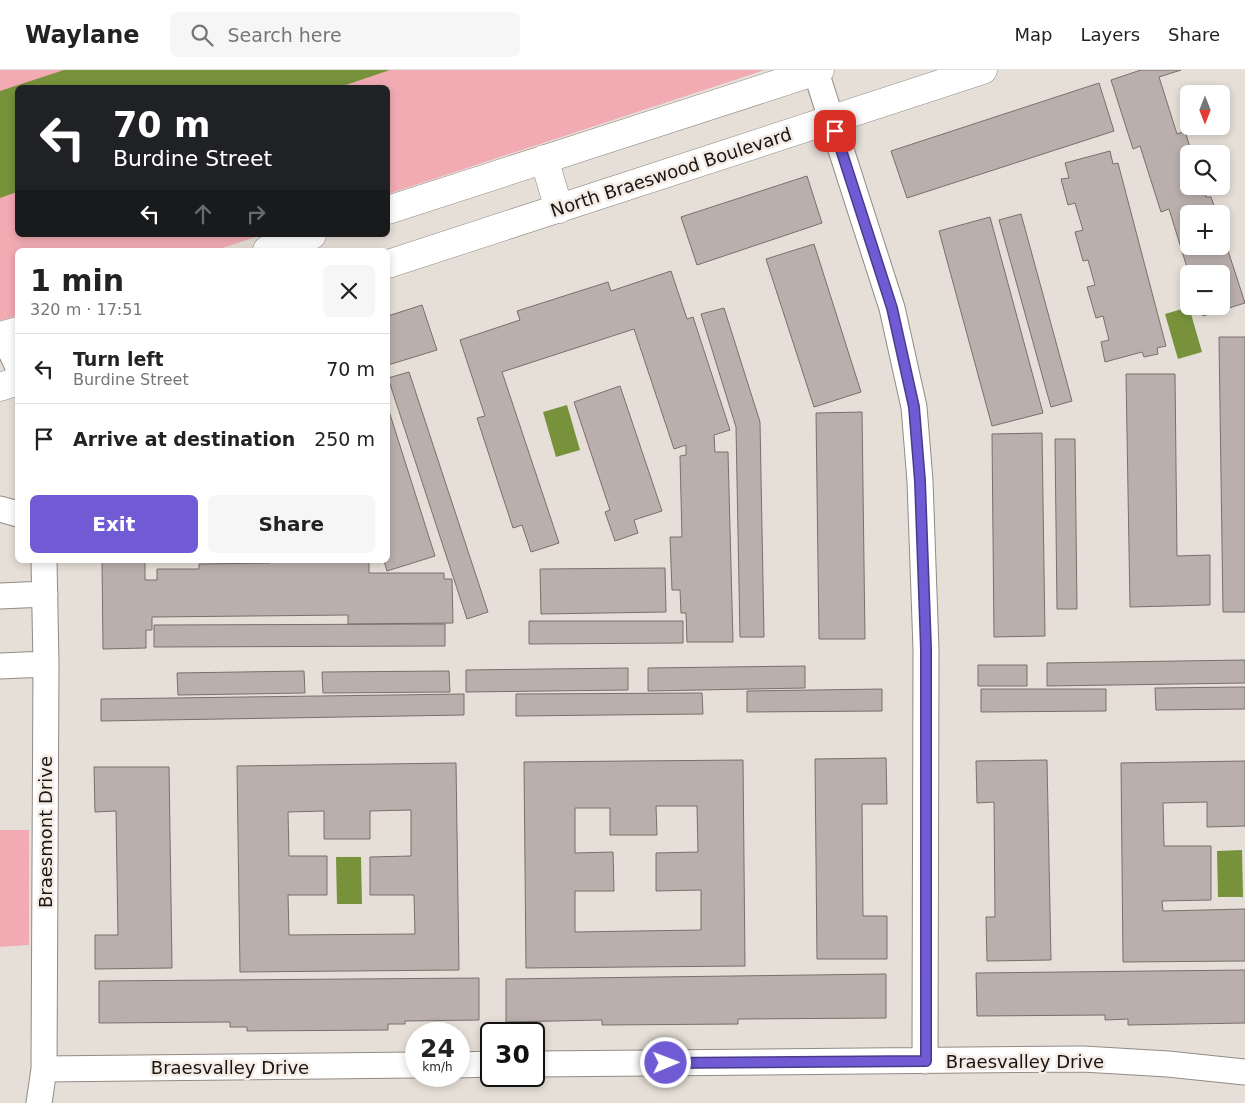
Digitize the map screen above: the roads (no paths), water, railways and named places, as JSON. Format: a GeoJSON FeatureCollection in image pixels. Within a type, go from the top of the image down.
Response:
{"type":"FeatureCollection","features":[{"type":"Feature","properties":{"kind":"main road","name":"North Braeswood Boulevard"},"geometry":{"type":"LineString","coordinates":[[390,263],[983,70]]}},
{"type":"Feature","properties":{"kind":"main road"},"geometry":{"type":"LineString","coordinates":[[390,209],[818,71]]}},
{"type":"Feature","properties":{"kind":"main road"},"geometry":{"type":"LineString","coordinates":[[544,159],[559,209]]}},
{"type":"Feature","properties":{"kind":"main road"},"geometry":{"type":"LineString","coordinates":[[276,248],[306,237]]}},
{"type":"Feature","properties":{"kind":"main road"},"geometry":{"type":"LineString","coordinates":[[0,387],[15,383]]}},
{"type":"Feature","properties":{"kind":"street"},"geometry":{"type":"LineString","coordinates":[[818,71],[892,308],[914,407],[920,481],[926,649],[926,1061]]}},
{"type":"Feature","properties":{"kind":"street"},"geometry":{"type":"LineString","coordinates":[[7,334],[15,357]]}},
{"type":"Feature","properties":{"kind":"street"},"geometry":{"type":"LineString","coordinates":[[0,509],[15,513]]}},
{"type":"Feature","properties":{"kind":"street","name":"Braesmont Drive"},"geometry":{"type":"LineString","coordinates":[[39,1103],[44,1069],[46,664],[44,563]]}},
{"type":"Feature","properties":{"kind":"street"},"geometry":{"type":"LineString","coordinates":[[0,596],[45,594]]}},
{"type":"Feature","properties":{"kind":"street"},"geometry":{"type":"LineString","coordinates":[[0,666],[46,664]]}},
{"type":"Feature","properties":{"kind":"street","name":"Braesvalley Drive"},"geometry":{"type":"LineString","coordinates":[[545,1064],[1083,1060],[1168,1064],[1245,1072]]}},
{"type":"Feature","properties":{"kind":"street","name":"Braesvalley Drive"},"geometry":{"type":"LineString","coordinates":[[44,1069],[405,1065]]}}]}
